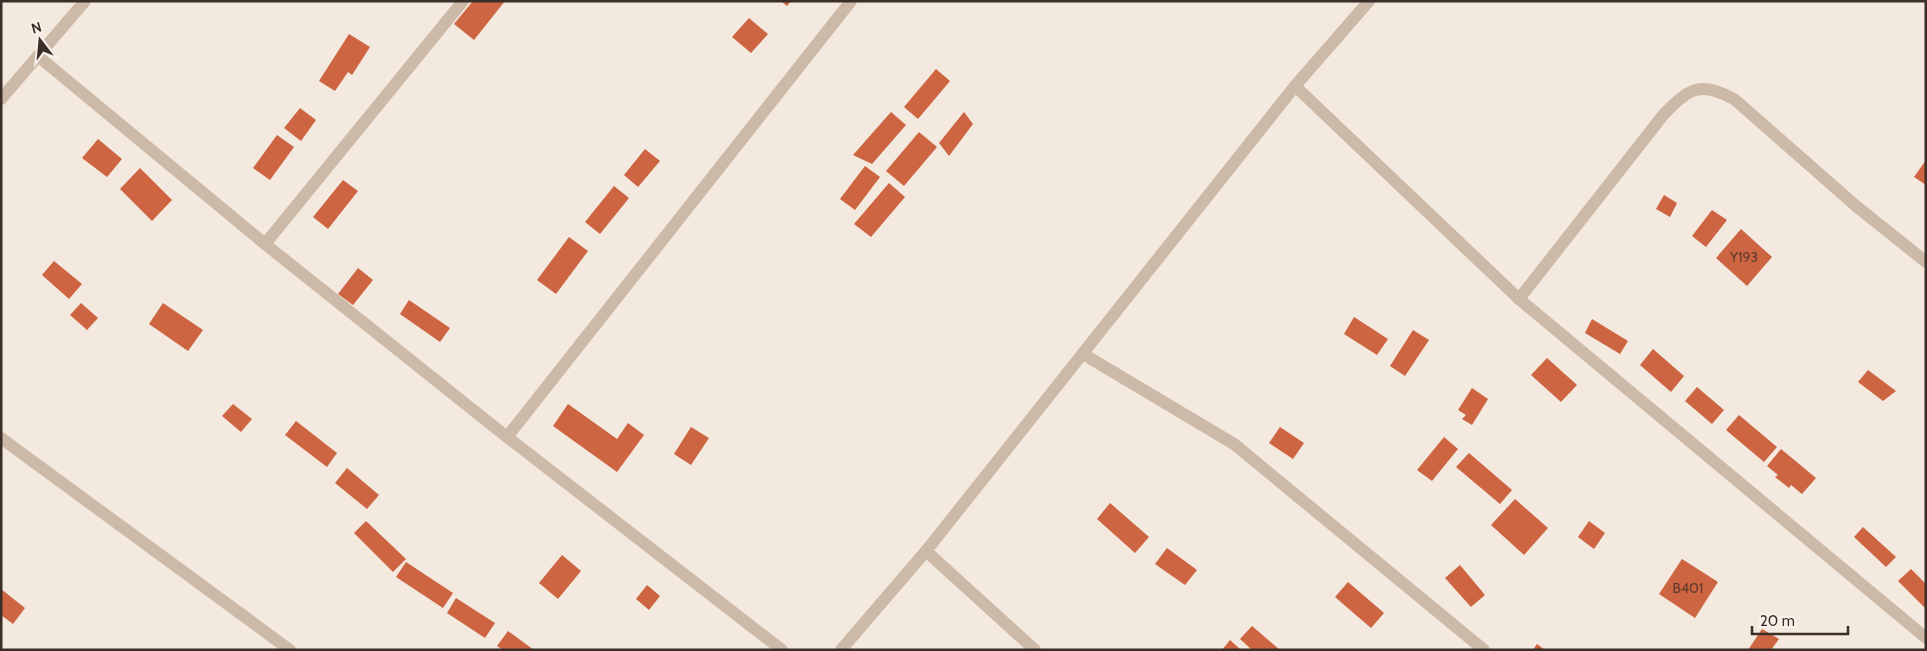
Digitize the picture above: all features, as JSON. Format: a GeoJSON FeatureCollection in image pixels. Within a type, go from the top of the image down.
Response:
{"type":"FeatureCollection","features":[{"type":"Feature","properties":{"kind":"street"},"geometry":{"type":"LineString","coordinates":[[1,99],[85,1]]}},
{"type":"Feature","properties":{"kind":"street"},"geometry":{"type":"LineString","coordinates":[[265,244],[463,1]]}},
{"type":"Feature","properties":{"kind":"street"},"geometry":{"type":"LineString","coordinates":[[506,437],[851,1]]}},
{"type":"Feature","properties":{"kind":"street"},"geometry":{"type":"LineString","coordinates":[[841,650],[926,551],[1295,86],[1369,1]]}},
{"type":"Feature","properties":{"kind":"street"},"geometry":{"type":"LineString","coordinates":[[38,57],[265,244],[506,437],[782,650]]}},
{"type":"Feature","properties":{"kind":"street"},"geometry":{"type":"LineString","coordinates":[[1295,86],[1519,299],[1926,638]]}},
{"type":"Feature","properties":{"kind":"street"},"geometry":{"type":"LineString","coordinates":[[1519,299],[1664,114],[1683,95],[1701,88],[1718,91],[1734,99],[1856,206],[1926,262]]}},
{"type":"Feature","properties":{"kind":"street"},"geometry":{"type":"LineString","coordinates":[[1083,354],[1234,444],[1484,650]]}},
{"type":"Feature","properties":{"kind":"street"},"geometry":{"type":"LineString","coordinates":[[1,438],[290,650]]}},
{"type":"Feature","properties":{"kind":"street"},"geometry":{"type":"LineString","coordinates":[[926,551],[1035,650]]}},
{"type":"Feature","properties":{"kind":"building"},"geometry":{"type":"Polygon","coordinates":[[[473,1],[505,1],[474,40],[454,24],[473,1]]]}},
{"type":"Feature","properties":{"kind":"building"},"geometry":{"type":"Polygon","coordinates":[[[781,1],[791,1],[787,6],[781,1]]]}},
{"type":"Feature","properties":{"kind":"building"},"geometry":{"type":"Polygon","coordinates":[[[749,18],[768,34],[751,53],[732,37],[749,18]]]}},
{"type":"Feature","properties":{"kind":"building"},"geometry":{"type":"Polygon","coordinates":[[[349,34],[370,47],[352,75],[348,72],[335,91],[319,81],[349,34]]]}},
{"type":"Feature","properties":{"kind":"building"},"geometry":{"type":"Polygon","coordinates":[[[936,69],[950,81],[918,119],[904,107],[936,69]]]}},
{"type":"Feature","properties":{"kind":"building"},"geometry":{"type":"Polygon","coordinates":[[[300,108],[316,120],[301,141],[284,128],[300,108]]]}},
{"type":"Feature","properties":{"kind":"building"},"geometry":{"type":"Polygon","coordinates":[[[891,112],[906,125],[872,164],[853,155],[891,112]]]}},
{"type":"Feature","properties":{"kind":"building"},"geometry":{"type":"Polygon","coordinates":[[[964,112],[973,124],[949,156],[939,143],[964,112]]]}},
{"type":"Feature","properties":{"kind":"building"},"geometry":{"type":"Polygon","coordinates":[[[919,132],[937,147],[904,186],[886,171],[919,132]]]}},
{"type":"Feature","properties":{"kind":"building"},"geometry":{"type":"Polygon","coordinates":[[[277,135],[294,147],[270,180],[253,168],[277,135]]]}},
{"type":"Feature","properties":{"kind":"building"},"geometry":{"type":"Polygon","coordinates":[[[98,139],[122,159],[107,177],[82,158],[98,139]]]}},
{"type":"Feature","properties":{"kind":"building"},"geometry":{"type":"Polygon","coordinates":[[[645,149],[660,161],[638,187],[624,175],[645,149]]]}},
{"type":"Feature","properties":{"kind":"building"},"geometry":{"type":"Polygon","coordinates":[[[1926,160],[1926,185],[1914,177],[1926,160]]]}},
{"type":"Feature","properties":{"kind":"building"},"geometry":{"type":"Polygon","coordinates":[[[865,166],[880,177],[855,210],[840,199],[865,166]]]}},
{"type":"Feature","properties":{"kind":"building"},"geometry":{"type":"Polygon","coordinates":[[[140,168],[172,200],[152,221],[120,189],[140,168]]]}},
{"type":"Feature","properties":{"kind":"building"},"geometry":{"type":"Polygon","coordinates":[[[343,180],[358,191],[328,229],[313,217],[343,180]]]}},
{"type":"Feature","properties":{"kind":"building"},"geometry":{"type":"Polygon","coordinates":[[[889,183],[905,197],[871,237],[854,224],[889,183]]]}},
{"type":"Feature","properties":{"kind":"building"},"geometry":{"type":"Polygon","coordinates":[[[614,186],[629,198],[600,234],[585,222],[614,186]]]}},
{"type":"Feature","properties":{"kind":"building"},"geometry":{"type":"Polygon","coordinates":[[[1664,195],[1677,203],[1670,217],[1656,209],[1664,195]]]}},
{"type":"Feature","properties":{"kind":"building"},"geometry":{"type":"Polygon","coordinates":[[[1712,210],[1727,220],[1706,247],[1692,236],[1712,210]]]}},
{"type":"Feature","properties":{"kind":"building"},"geometry":{"type":"Polygon","coordinates":[[[1741,229],[1772,257],[1747,286],[1716,258],[1741,229]]]}},
{"type":"Feature","properties":{"kind":"building"},"geometry":{"type":"Polygon","coordinates":[[[569,237],[588,251],[556,294],[537,280],[569,237]]]}},
{"type":"Feature","properties":{"kind":"building"},"geometry":{"type":"Polygon","coordinates":[[[54,261],[82,284],[69,299],[42,275],[54,261]]]}},
{"type":"Feature","properties":{"kind":"building"},"geometry":{"type":"Polygon","coordinates":[[[358,268],[373,280],[353,305],[338,294],[358,268]]]}},
{"type":"Feature","properties":{"kind":"building"},"geometry":{"type":"Polygon","coordinates":[[[409,300],[450,328],[440,342],[400,314],[409,300]]]}},
{"type":"Feature","properties":{"kind":"building"},"geometry":{"type":"Polygon","coordinates":[[[81,303],[98,318],[87,330],[70,315],[81,303]]]}},
{"type":"Feature","properties":{"kind":"building"},"geometry":{"type":"Polygon","coordinates":[[[163,303],[203,330],[188,351],[149,324],[163,303]]]}},
{"type":"Feature","properties":{"kind":"building"},"geometry":{"type":"Polygon","coordinates":[[[1354,317],[1388,339],[1377,355],[1344,334],[1354,317]]]}},
{"type":"Feature","properties":{"kind":"building"},"geometry":{"type":"Polygon","coordinates":[[[1592,319],[1628,341],[1620,354],[1585,333],[1592,319]]]}},
{"type":"Feature","properties":{"kind":"building"},"geometry":{"type":"Polygon","coordinates":[[[1413,330],[1429,340],[1405,376],[1390,366],[1413,330]]]}},
{"type":"Feature","properties":{"kind":"building"},"geometry":{"type":"Polygon","coordinates":[[[1653,349],[1684,376],[1671,392],[1640,365],[1653,349]]]}},
{"type":"Feature","properties":{"kind":"building"},"geometry":{"type":"Polygon","coordinates":[[[1547,358],[1577,385],[1561,402],[1531,375],[1547,358]]]}},
{"type":"Feature","properties":{"kind":"building"},"geometry":{"type":"Polygon","coordinates":[[[1868,370],[1896,391],[1883,401],[1858,382],[1868,370]]]}},
{"type":"Feature","properties":{"kind":"building"},"geometry":{"type":"Polygon","coordinates":[[[1697,387],[1724,410],[1712,424],[1685,401],[1697,387]]]}},
{"type":"Feature","properties":{"kind":"building"},"geometry":{"type":"Polygon","coordinates":[[[1472,388],[1488,399],[1472,425],[1462,419],[1466,415],[1458,410],[1472,388]]]}},
{"type":"Feature","properties":{"kind":"building"},"geometry":{"type":"Polygon","coordinates":[[[233,404],[252,419],[241,432],[222,416],[233,404]]]}},
{"type":"Feature","properties":{"kind":"building"},"geometry":{"type":"Polygon","coordinates":[[[568,404],[617,439],[628,423],[644,435],[617,472],[553,426],[568,404]]]}},
{"type":"Feature","properties":{"kind":"building"},"geometry":{"type":"Polygon","coordinates":[[[1739,415],[1777,447],[1764,462],[1726,430],[1739,415]]]}},
{"type":"Feature","properties":{"kind":"building"},"geometry":{"type":"Polygon","coordinates":[[[296,421],[337,453],[327,467],[285,435],[296,421]]]}},
{"type":"Feature","properties":{"kind":"building"},"geometry":{"type":"Polygon","coordinates":[[[691,427],[709,438],[691,465],[674,454],[691,427]]]}},
{"type":"Feature","properties":{"kind":"building"},"geometry":{"type":"Polygon","coordinates":[[[1280,427],[1304,443],[1293,459],[1269,443],[1280,427]]]}},
{"type":"Feature","properties":{"kind":"building"},"geometry":{"type":"Polygon","coordinates":[[[1444,437],[1458,449],[1432,481],[1417,470],[1444,437]]]}},
{"type":"Feature","properties":{"kind":"building"},"geometry":{"type":"Polygon","coordinates":[[[1781,449],[1816,478],[1802,494],[1791,485],[1789,488],[1775,477],[1778,475],[1767,466],[1781,449]]]}},
{"type":"Feature","properties":{"kind":"building"},"geometry":{"type":"Polygon","coordinates":[[[1469,453],[1512,490],[1500,504],[1456,467],[1469,453]]]}},
{"type":"Feature","properties":{"kind":"building"},"geometry":{"type":"Polygon","coordinates":[[[347,468],[379,495],[367,509],[335,483],[347,468]]]}},
{"type":"Feature","properties":{"kind":"building"},"geometry":{"type":"Polygon","coordinates":[[[1515,499],[1548,528],[1524,555],[1491,525],[1515,499]]]}},
{"type":"Feature","properties":{"kind":"building"},"geometry":{"type":"Polygon","coordinates":[[[1110,503],[1149,537],[1135,553],[1097,519],[1110,503]]]}},
{"type":"Feature","properties":{"kind":"building"},"geometry":{"type":"Polygon","coordinates":[[[366,521],[406,559],[393,572],[354,533],[366,521]]]}},
{"type":"Feature","properties":{"kind":"building"},"geometry":{"type":"Polygon","coordinates":[[[1589,521],[1605,533],[1594,549],[1578,537],[1589,521]]]}},
{"type":"Feature","properties":{"kind":"building"},"geometry":{"type":"Polygon","coordinates":[[[1863,527],[1896,557],[1886,567],[1854,537],[1863,527]]]}},
{"type":"Feature","properties":{"kind":"building"},"geometry":{"type":"Polygon","coordinates":[[[1167,548],[1197,570],[1185,585],[1155,564],[1167,548]]]}},
{"type":"Feature","properties":{"kind":"building"},"geometry":{"type":"Polygon","coordinates":[[[562,555],[581,571],[558,599],[539,583],[562,555]]]}},
{"type":"Feature","properties":{"kind":"building"},"geometry":{"type":"Polygon","coordinates":[[[1682,559],[1718,582],[1695,618],[1659,594],[1682,559]]]}},
{"type":"Feature","properties":{"kind":"building"},"geometry":{"type":"Polygon","coordinates":[[[406,562],[453,593],[443,608],[396,577],[406,562]]]}},
{"type":"Feature","properties":{"kind":"building"},"geometry":{"type":"Polygon","coordinates":[[[1460,565],[1485,595],[1471,607],[1445,578],[1460,565]]]}},
{"type":"Feature","properties":{"kind":"building"},"geometry":{"type":"Polygon","coordinates":[[[1911,569],[1926,584],[1926,609],[1898,581],[1911,569]]]}},
{"type":"Feature","properties":{"kind":"building"},"geometry":{"type":"Polygon","coordinates":[[[1348,582],[1384,613],[1371,628],[1335,597],[1348,582]]]}},
{"type":"Feature","properties":{"kind":"building"},"geometry":{"type":"Polygon","coordinates":[[[647,585],[660,596],[649,610],[636,599],[647,585]]]}},
{"type":"Feature","properties":{"kind":"building"},"geometry":{"type":"Polygon","coordinates":[[[1,589],[25,608],[13,624],[1,615],[1,589]]]}},
{"type":"Feature","properties":{"kind":"building"},"geometry":{"type":"Polygon","coordinates":[[[456,598],[495,623],[485,638],[447,613],[456,598]]]}},
{"type":"Feature","properties":{"kind":"building"},"geometry":{"type":"Polygon","coordinates":[[[1252,626],[1280,650],[1252,650],[1240,639],[1252,626]]]}},
{"type":"Feature","properties":{"kind":"building"},"geometry":{"type":"Polygon","coordinates":[[[1762,629],[1779,639],[1771,650],[1748,650],[1762,629]]]}},
{"type":"Feature","properties":{"kind":"building"},"geometry":{"type":"Polygon","coordinates":[[[508,631],[534,650],[503,650],[497,646],[508,631]]]}},
{"type":"Feature","properties":{"kind":"building"},"geometry":{"type":"Polygon","coordinates":[[[1230,640],[1241,650],[1222,650],[1230,640]]]}},
{"type":"Feature","properties":{"kind":"building"},"geometry":{"type":"Polygon","coordinates":[[[1537,644],[1545,650],[1533,650],[1537,644]]]}}]}
